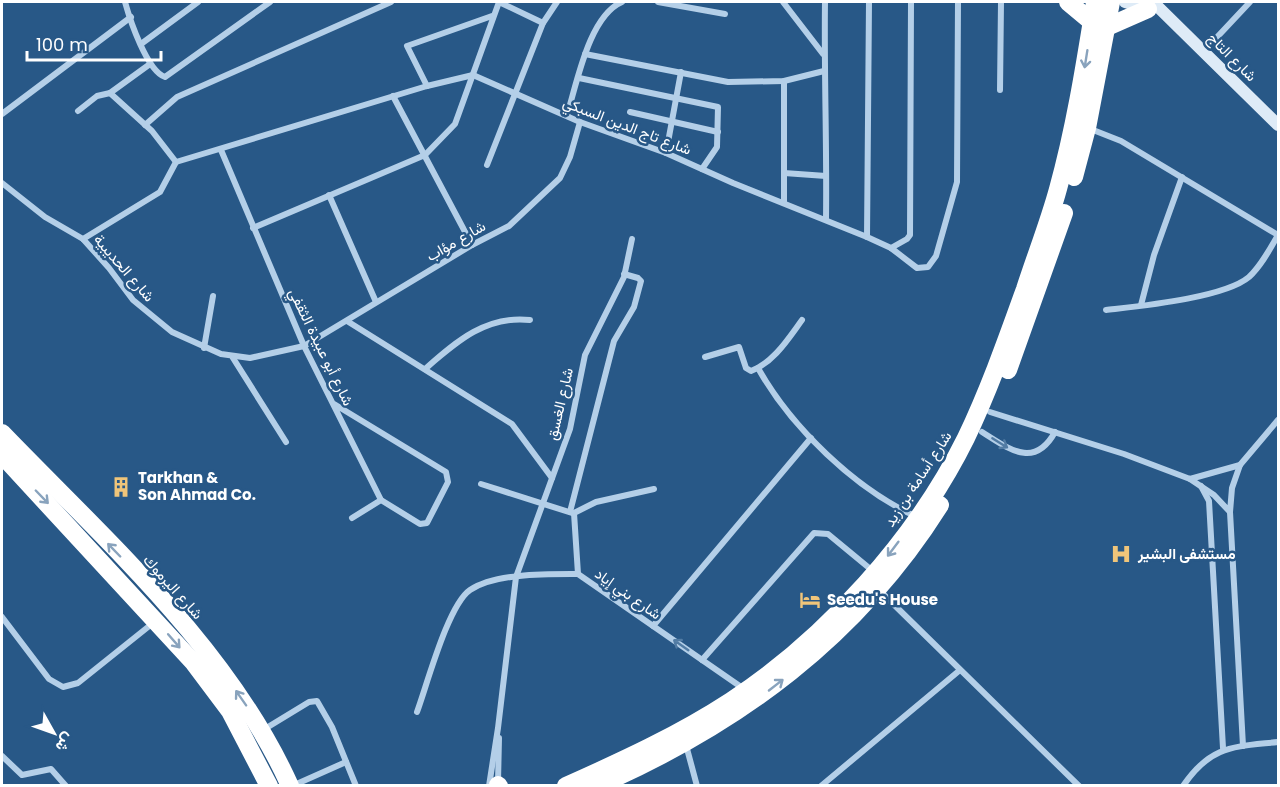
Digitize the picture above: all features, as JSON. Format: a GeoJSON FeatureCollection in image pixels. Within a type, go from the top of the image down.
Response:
{"type":"FeatureCollection","features":[{"type":"Feature","properties":{"kind":"highway"},"geometry":{"type":"LineString","coordinates":[[1068,2],[1099,24],[1155,7]]}},
{"type":"Feature","properties":{"kind":"highway","name":"شارع أسامة بن زيد"},"geometry":{"type":"LineString","coordinates":[[1095,2],[1099,24]]}},
{"type":"Feature","properties":{"kind":"highway","name":"شارع أسامة بن زيد"},"geometry":{"type":"LineString","coordinates":[[603,784],[686,743],[771,689],[808,659],[934,514],[982,432],[1043,278],[1068,200],[1099,24],[1111,2]]}},
{"type":"Feature","properties":{"kind":"highway","name":"شارع أسامة بن زيد"},"geometry":{"type":"LineString","coordinates":[[566,786],[667,738],[746,690],[877,581],[942,480],[985,397],[1080,127]]}},
{"type":"Feature","properties":{"kind":"highway","name":"شارع اليرموك"},"geometry":{"type":"LineString","coordinates":[[2,433],[147,597],[156,620],[194,663],[230,711],[269,786]]}},
{"type":"Feature","properties":{"kind":"highway","name":"شارع اليرموك"},"geometry":{"type":"LineString","coordinates":[[2,455],[147,597],[232,685],[262,730],[291,786]]}},
{"type":"Feature","properties":{"kind":"street"},"geometry":{"type":"LineString","coordinates":[[125,2],[150,64],[159,75],[168,76],[270,2]]}},
{"type":"Feature","properties":{"kind":"street"},"geometry":{"type":"LineString","coordinates":[[141,44],[198,2]]}},
{"type":"Feature","properties":{"kind":"street"},"geometry":{"type":"LineString","coordinates":[[145,125],[177,97],[391,2]]}},
{"type":"Feature","properties":{"kind":"street"},"geometry":{"type":"LineString","coordinates":[[253,228],[425,155],[455,124],[492,16],[499,2],[543,23]]}},
{"type":"Feature","properties":{"kind":"street"},"geometry":{"type":"LineString","coordinates":[[487,165],[543,23],[557,2]]}},
{"type":"Feature","properties":{"kind":"street"},"geometry":{"type":"LineString","coordinates":[[567,115],[585,54],[601,21],[609,10],[622,2]]}},
{"type":"Feature","properties":{"kind":"street"},"geometry":{"type":"LineString","coordinates":[[658,2],[726,14]]}},
{"type":"Feature","properties":{"kind":"street"},"geometry":{"type":"LineString","coordinates":[[783,2],[823,55]]}},
{"type":"Feature","properties":{"kind":"street"},"geometry":{"type":"LineString","coordinates":[[825,2],[823,55],[825,219]]}},
{"type":"Feature","properties":{"kind":"street"},"geometry":{"type":"LineString","coordinates":[[867,237],[869,2]]}},
{"type":"Feature","properties":{"kind":"street"},"geometry":{"type":"LineString","coordinates":[[891,248],[910,235],[912,2]]}},
{"type":"Feature","properties":{"kind":"street","name":"شارع تاج الدين السبكي"},"geometry":{"type":"LineString","coordinates":[[473,75],[580,122],[666,153],[867,237],[891,248],[917,268],[923,269],[933,263],[955,191],[958,2]]}},
{"type":"Feature","properties":{"kind":"street"},"geometry":{"type":"LineString","coordinates":[[1000,90],[1001,2]]}},
{"type":"Feature","properties":{"kind":"street","name":"شارع التاج"},"geometry":{"type":"LineString","coordinates":[[1125,2],[1155,7],[1205,50],[1278,125]]}},
{"type":"Feature","properties":{"kind":"street"},"geometry":{"type":"LineString","coordinates":[[1205,50],[1250,2]]}},
{"type":"Feature","properties":{"kind":"street"},"geometry":{"type":"LineString","coordinates":[[427,86],[406,46],[492,16]]}},
{"type":"Feature","properties":{"kind":"street"},"geometry":{"type":"LineString","coordinates":[[2,114],[131,17]]}},
{"type":"Feature","properties":{"kind":"street"},"geometry":{"type":"LineString","coordinates":[[585,54],[728,82],[784,81],[824,71]]}},
{"type":"Feature","properties":{"kind":"street"},"geometry":{"type":"LineString","coordinates":[[78,111],[97,96],[110,93],[150,64]]}},
{"type":"Feature","properties":{"kind":"street"},"geometry":{"type":"LineString","coordinates":[[666,153],[681,72]]}},
{"type":"Feature","properties":{"kind":"street"},"geometry":{"type":"LineString","coordinates":[[176,162],[427,86],[473,75]]}},
{"type":"Feature","properties":{"kind":"street"},"geometry":{"type":"LineString","coordinates":[[579,78],[718,107],[715,153],[702,169]]}},
{"type":"Feature","properties":{"kind":"street"},"geometry":{"type":"LineString","coordinates":[[784,81],[784,203]]}},
{"type":"Feature","properties":{"kind":"street"},"geometry":{"type":"LineString","coordinates":[[110,93],[145,125],[176,162]]}},
{"type":"Feature","properties":{"kind":"street"},"geometry":{"type":"LineString","coordinates":[[393,96],[472,245]]}},
{"type":"Feature","properties":{"kind":"street"},"geometry":{"type":"LineString","coordinates":[[630,112],[718,132]]}},
{"type":"Feature","properties":{"kind":"street","name":"شارع مؤاب"},"geometry":{"type":"LineString","coordinates":[[304,346],[472,245],[509,226],[552,188],[570,157],[580,122]]}},
{"type":"Feature","properties":{"kind":"street"},"geometry":{"type":"LineString","coordinates":[[1080,127],[1121,141],[1278,235],[1256,268],[1239,284],[1215,292],[1106,310]]}},
{"type":"Feature","properties":{"kind":"street","name":"شارع أبو عبيدة الثقفي"},"geometry":{"type":"LineString","coordinates":[[221,150],[304,346],[381,500]]}},
{"type":"Feature","properties":{"kind":"street"},"geometry":{"type":"LineString","coordinates":[[83,239],[154,196],[165,186],[176,162]]}},
{"type":"Feature","properties":{"kind":"street"},"geometry":{"type":"LineString","coordinates":[[784,173],[826,176]]}},
{"type":"Feature","properties":{"kind":"street"},"geometry":{"type":"LineString","coordinates":[[1141,305],[1154,255],[1182,177]]}},
{"type":"Feature","properties":{"kind":"street","name":"شارع الحديبية"},"geometry":{"type":"LineString","coordinates":[[2,183],[45,217],[83,239],[145,312],[172,332],[204,348],[233,358],[268,356],[304,346]]}},
{"type":"Feature","properties":{"kind":"street"},"geometry":{"type":"LineString","coordinates":[[328,195],[376,302]]}},
{"type":"Feature","properties":{"kind":"street","name":"شارع الغسق"},"geometry":{"type":"LineString","coordinates":[[498,728],[516,578],[570,429],[585,355],[624,274],[632,239]]}},
{"type":"Feature","properties":{"kind":"street"},"geometry":{"type":"LineString","coordinates":[[578,574],[572,513],[614,341],[634,307],[640,286],[638,278],[624,274]]}},
{"type":"Feature","properties":{"kind":"street"},"geometry":{"type":"LineString","coordinates":[[204,348],[213,296]]}},
{"type":"Feature","properties":{"kind":"street"},"geometry":{"type":"LineString","coordinates":[[425,369],[466,336],[485,325],[511,319],[531,320]]}},
{"type":"Feature","properties":{"kind":"street"},"geometry":{"type":"LineString","coordinates":[[705,357],[739,347],[746,368],[751,371],[774,356],[802,320]]}},
{"type":"Feature","properties":{"kind":"street"},"geometry":{"type":"LineString","coordinates":[[347,321],[512,424],[552,478]]}},
{"type":"Feature","properties":{"kind":"street"},"geometry":{"type":"LineString","coordinates":[[233,358],[286,442]]}},
{"type":"Feature","properties":{"kind":"street"},"geometry":{"type":"LineString","coordinates":[[758,368],[785,410],[812,438],[879,498],[917,517]]}},
{"type":"Feature","properties":{"kind":"street"},"geometry":{"type":"LineString","coordinates":[[334,404],[446,472],[448,482],[430,519],[420,524],[381,500],[352,518]]}},
{"type":"Feature","properties":{"kind":"street"},"geometry":{"type":"LineString","coordinates":[[990,412],[1124,454],[1190,479],[1230,512]]}},
{"type":"Feature","properties":{"kind":"street"},"geometry":{"type":"LineString","coordinates":[[1243,746],[1230,512],[1232,488],[1240,465],[1278,420]]}},
{"type":"Feature","properties":{"kind":"street"},"geometry":{"type":"LineString","coordinates":[[982,432],[1018,453],[1028,454],[1042,448],[1055,432]]}},
{"type":"Feature","properties":{"kind":"street"},"geometry":{"type":"LineString","coordinates":[[653,626],[812,438]]}},
{"type":"Feature","properties":{"kind":"street"},"geometry":{"type":"LineString","coordinates":[[1190,479],[1240,465]]}},
{"type":"Feature","properties":{"kind":"street"},"geometry":{"type":"LineString","coordinates":[[481,484],[572,513],[596,502],[654,489]]}},
{"type":"Feature","properties":{"kind":"street"},"geometry":{"type":"LineString","coordinates":[[1201,486],[1209,501],[1223,748]]}},
{"type":"Feature","properties":{"kind":"street"},"geometry":{"type":"LineString","coordinates":[[702,660],[814,533],[828,534],[877,581],[960,670],[1079,786]]}},
{"type":"Feature","properties":{"kind":"street","name":"شارع بني إياد"},"geometry":{"type":"LineString","coordinates":[[417,712],[447,629],[461,599],[468,591],[486,582],[516,578],[578,574],[746,690]]}},
{"type":"Feature","properties":{"kind":"street"},"geometry":{"type":"LineString","coordinates":[[2,617],[49,679],[63,687],[78,683],[156,620]]}},
{"type":"Feature","properties":{"kind":"street"},"geometry":{"type":"LineString","coordinates":[[821,786],[960,670]]}},
{"type":"Feature","properties":{"kind":"street"},"geometry":{"type":"LineString","coordinates":[[262,730],[309,702],[317,701],[356,786]]}},
{"type":"Feature","properties":{"kind":"street"},"geometry":{"type":"LineString","coordinates":[[498,728],[499,785]]}},
{"type":"Feature","properties":{"kind":"street"},"geometry":{"type":"LineString","coordinates":[[489,786],[498,728]]}},
{"type":"Feature","properties":{"kind":"street"},"geometry":{"type":"LineString","coordinates":[[1183,786],[1204,760],[1223,748],[1278,742]]}},
{"type":"Feature","properties":{"kind":"street"},"geometry":{"type":"LineString","coordinates":[[686,743],[697,786]]}},
{"type":"Feature","properties":{"kind":"street"},"geometry":{"type":"LineString","coordinates":[[2,756],[22,775],[51,769],[66,786]]}},
{"type":"Feature","properties":{"kind":"street"},"geometry":{"type":"LineString","coordinates":[[291,786],[346,762]]}},
{"type":"Feature","properties":{"kind":"place","name":"Tarkhan & Son Ahmad Co."},"geometry":{"type":"Point","coordinates":[121,487]}},
{"type":"Feature","properties":{"kind":"place","name":"مستشفى البشير"},"geometry":{"type":"Point","coordinates":[1121,554]}},
{"type":"Feature","properties":{"kind":"place","name":"Seedu's House"},"geometry":{"type":"Point","coordinates":[810,600]}}]}
